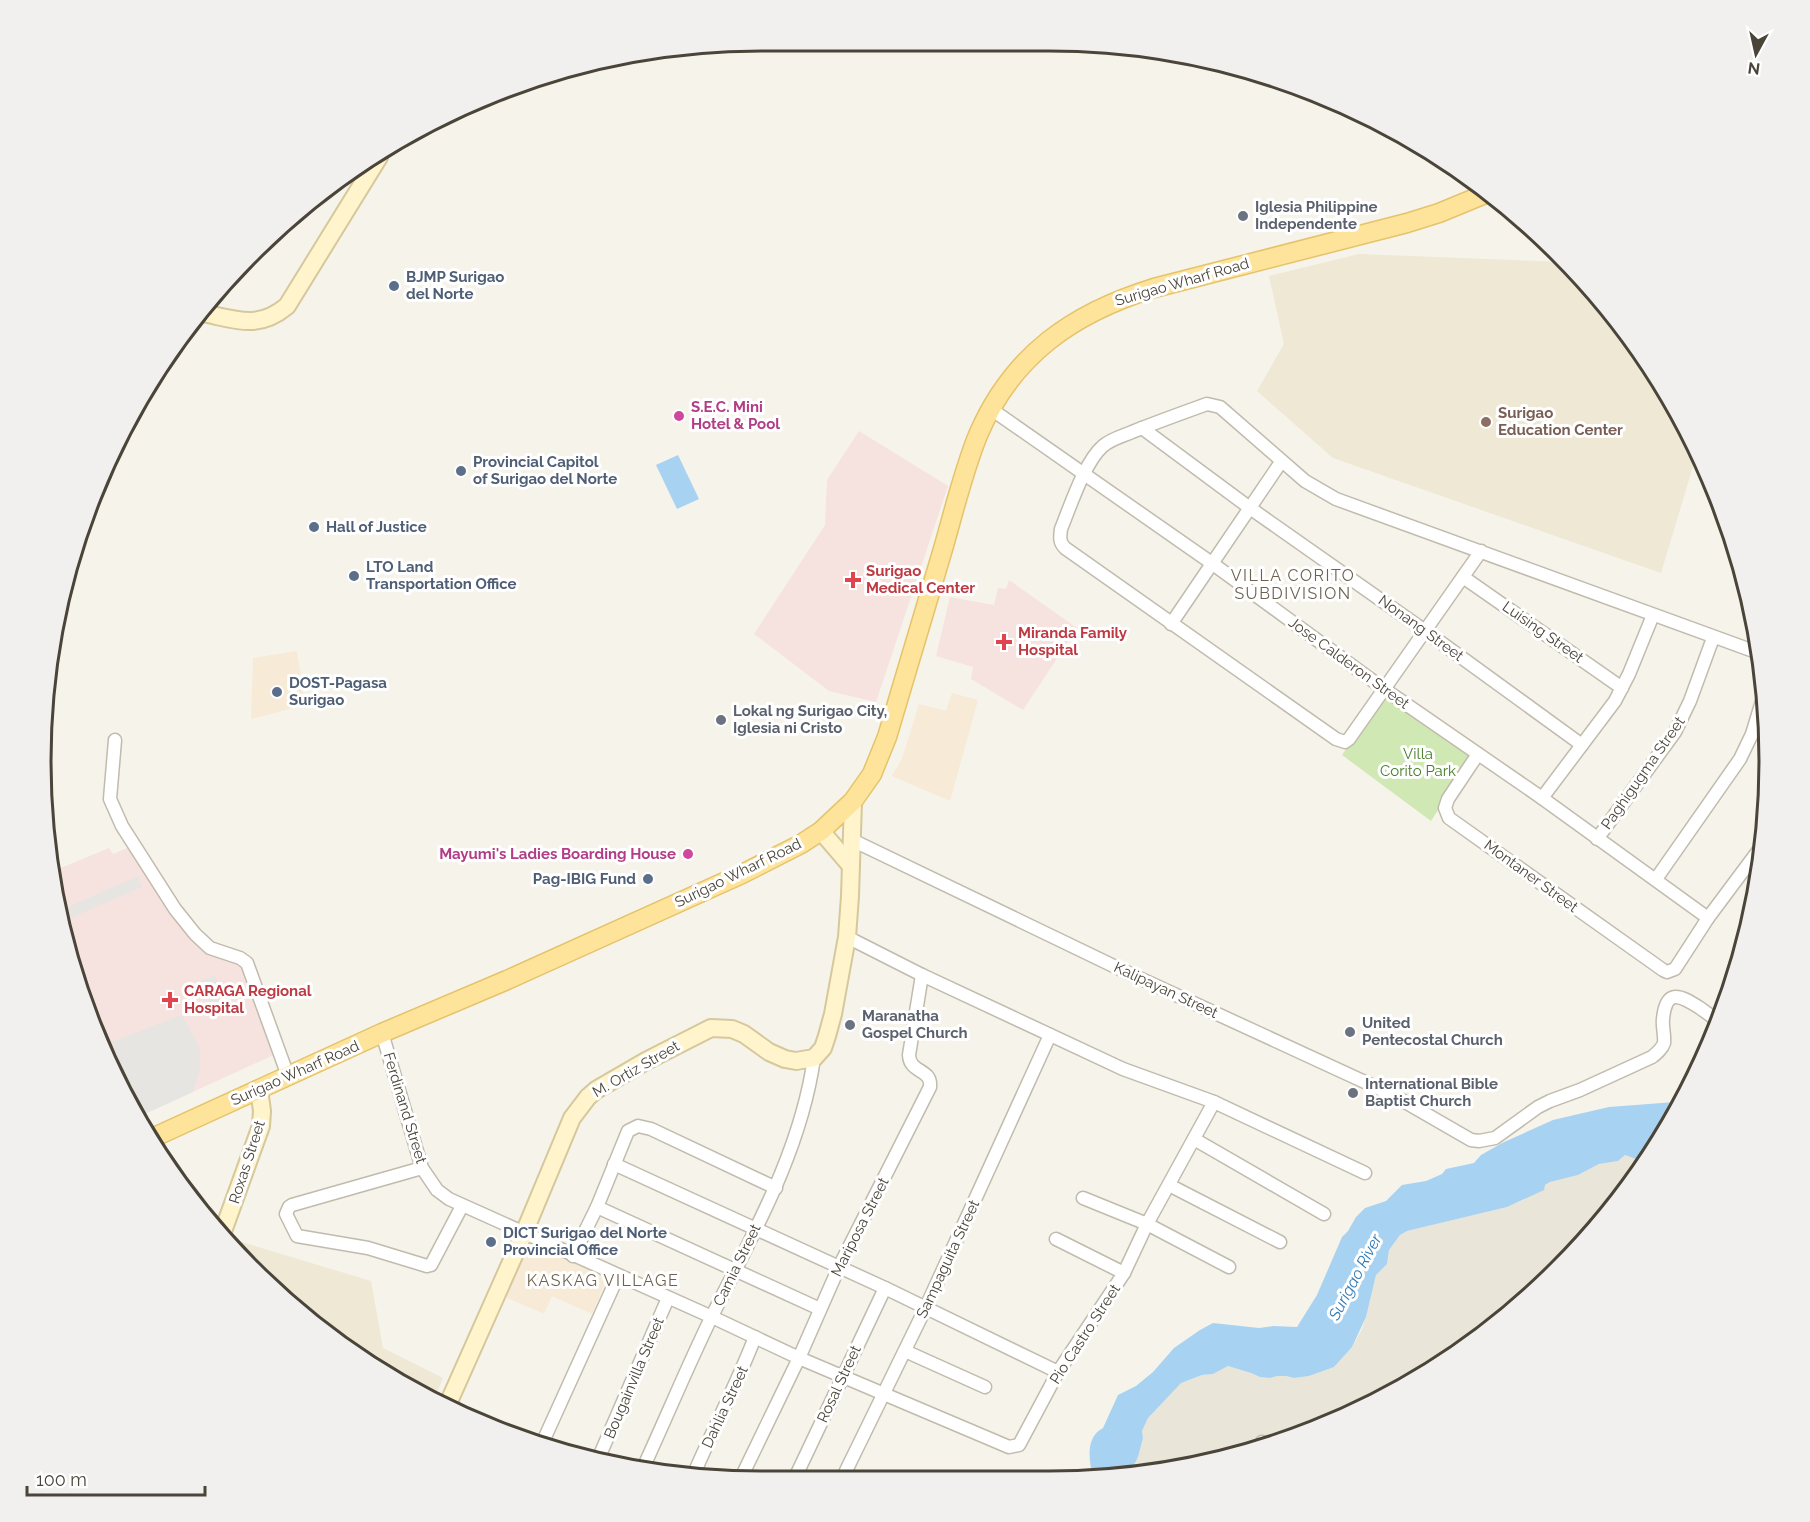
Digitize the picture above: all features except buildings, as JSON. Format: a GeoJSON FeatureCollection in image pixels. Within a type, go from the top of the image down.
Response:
{"type":"FeatureCollection","features":[{"type":"Feature","properties":{"kind":"main road","name":"Surigao Wharf Road"},"geometry":{"type":"LineString","coordinates":[[158,1134],[742,874],[801,844],[821,831],[853,801],[872,774],[887,737],[971,454],[991,409],[1003,389],[1031,356],[1077,319],[1124,297],[1407,223],[1479,197]]}},
{"type":"Feature","properties":{"kind":"street"},"geometry":{"type":"LineString","coordinates":[[209,315],[245,322],[258,321],[269,319],[287,306],[373,167]]}},
{"type":"Feature","properties":{"kind":"street"},"geometry":{"type":"LineString","coordinates":[[1481,551],[1349,739],[1340,741],[1171,624],[1061,544],[1061,529],[1084,474],[1095,454],[1102,447],[1142,428],[1207,404],[1216,405],[1305,481],[1336,499],[1481,551],[1713,638],[1750,650]]}},
{"type":"Feature","properties":{"kind":"street","name":"Jose Calderon Street"},"geometry":{"type":"LineString","coordinates":[[991,409],[1708,918]]}},
{"type":"Feature","properties":{"kind":"street","name":"Nonang Street"},"geometry":{"type":"LineString","coordinates":[[1142,428],[1582,745]]}},
{"type":"Feature","properties":{"kind":"street"},"geometry":{"type":"LineString","coordinates":[[1171,624],[1281,462]]}},
{"type":"Feature","properties":{"kind":"street","name":"Luising Street"},"geometry":{"type":"LineString","coordinates":[[1463,577],[1622,688]]}},
{"type":"Feature","properties":{"kind":"street"},"geometry":{"type":"LineString","coordinates":[[1542,798],[1615,701],[1653,615]]}},
{"type":"Feature","properties":{"kind":"street","name":"Paghigugma Street"},"geometry":{"type":"LineString","coordinates":[[1597,839],[1675,732],[1690,702],[1713,638]]}},
{"type":"Feature","properties":{"kind":"street"},"geometry":{"type":"LineString","coordinates":[[1656,879],[1740,759],[1757,716]]}},
{"type":"Feature","properties":{"kind":"street"},"geometry":{"type":"LineString","coordinates":[[114,740],[110,790],[113,808],[174,909],[195,934],[210,948],[240,958],[247,963],[288,1076]]}},
{"type":"Feature","properties":{"kind":"street","name":"Montaner Street"},"geometry":{"type":"LineString","coordinates":[[1478,754],[1448,799],[1445,808],[1449,818],[1667,972],[1675,969],[1708,918]]}},
{"type":"Feature","properties":{"kind":"street"},"geometry":{"type":"LineString","coordinates":[[814,1058],[823,1048],[833,1014],[847,937],[853,801]]}},
{"type":"Feature","properties":{"kind":"street"},"geometry":{"type":"LineString","coordinates":[[821,831],[851,866]]}},
{"type":"Feature","properties":{"kind":"street","name":"Kalipayan Street"},"geometry":{"type":"LineString","coordinates":[[852,840],[1134,976],[1378,1088],[1462,1136],[1479,1141],[1495,1138],[1550,1101],[1652,1057],[1661,1050],[1664,1041],[1663,1020],[1666,1005],[1673,997],[1679,996],[1691,1002],[1711,1016]]}},
{"type":"Feature","properties":{"kind":"street"},"geometry":{"type":"LineString","coordinates":[[1708,918],[1752,859]]}},
{"type":"Feature","properties":{"kind":"street"},"geometry":{"type":"LineString","coordinates":[[847,937],[922,975],[1124,1069],[1214,1102],[1365,1173]]}},
{"type":"Feature","properties":{"kind":"street","name":"Mariposa Street"},"geometry":{"type":"LineString","coordinates":[[745,1470],[839,1268],[930,1087],[931,1081],[928,1076],[909,1062],[922,975]]}},
{"type":"Feature","properties":{"kind":"street","name":"M. Ortiz Street"},"geometry":{"type":"LineString","coordinates":[[450,1399],[572,1118],[579,1107],[596,1090],[711,1028],[732,1029],[744,1034],[769,1052],[785,1059],[796,1061],[814,1058]]}},
{"type":"Feature","properties":{"kind":"street","name":"Ferdinand Street"},"geometry":{"type":"LineString","coordinates":[[382,1034],[422,1168],[437,1190],[462,1206],[524,1233]]}},
{"type":"Feature","properties":{"kind":"street","name":"Sampaguita Street"},"geometry":{"type":"LineString","coordinates":[[845,1471],[926,1307],[1050,1035]]}},
{"type":"Feature","properties":{"kind":"street","name":"Camia Street"},"geometry":{"type":"LineString","coordinates":[[646,1461],[712,1317],[776,1188],[806,1099],[814,1058]]}},
{"type":"Feature","properties":{"kind":"street","name":"Roxas Street"},"geometry":{"type":"LineString","coordinates":[[225,1226],[261,1126],[262,1111],[259,1089]]}},
{"type":"Feature","properties":{"kind":"street","name":"Pio Castro Street"},"geometry":{"type":"LineString","coordinates":[[524,1233],[799,1358],[1010,1447],[1019,1445],[1023,1439],[1058,1372],[1124,1273],[1147,1224],[1214,1102]]}},
{"type":"Feature","properties":{"kind":"street"},"geometry":{"type":"LineString","coordinates":[[573,1256],[597,1207],[628,1131],[638,1126],[651,1128],[776,1188]]}},
{"type":"Feature","properties":{"kind":"street"},"geometry":{"type":"LineString","coordinates":[[1194,1139],[1324,1214]]}},
{"type":"Feature","properties":{"kind":"street"},"geometry":{"type":"LineString","coordinates":[[614,1164],[926,1307],[1058,1372]]}},
{"type":"Feature","properties":{"kind":"street"},"geometry":{"type":"LineString","coordinates":[[422,1168],[292,1205],[286,1214],[297,1236],[368,1248],[427,1266],[431,1265],[462,1206]]}},
{"type":"Feature","properties":{"kind":"street"},"geometry":{"type":"LineString","coordinates":[[1169,1185],[1280,1242]]}},
{"type":"Feature","properties":{"kind":"street"},"geometry":{"type":"LineString","coordinates":[[1083,1198],[1147,1224],[1229,1266]]}},
{"type":"Feature","properties":{"kind":"street"},"geometry":{"type":"LineString","coordinates":[[597,1207],[820,1309]]}},
{"type":"Feature","properties":{"kind":"street"},"geometry":{"type":"LineString","coordinates":[[1056,1239],[1124,1273]]}},
{"type":"Feature","properties":{"kind":"street"},"geometry":{"type":"LineString","coordinates":[[545,1437],[618,1276]]}},
{"type":"Feature","properties":{"kind":"street","name":"Rosal Street"},"geometry":{"type":"LineString","coordinates":[[798,1471],[885,1288]]}},
{"type":"Feature","properties":{"kind":"street","name":"Bougainvilla Street"},"geometry":{"type":"LineString","coordinates":[[601,1452],[668,1298]]}},
{"type":"Feature","properties":{"kind":"street","name":"Dahlia Street"},"geometry":{"type":"LineString","coordinates":[[697,1467],[756,1337]]}},
{"type":"Feature","properties":{"kind":"street"},"geometry":{"type":"LineString","coordinates":[[905,1351],[985,1387]]}},
{"type":"Feature","properties":{"kind":"shaded area","name":"Surigao Education Center"},"geometry":{"type":"Polygon","coordinates":[[[1359,254],[1553,262],[1583,293],[1639,367],[1664,406],[1694,464],[1661,573],[1333,458],[1257,391],[1284,344],[1269,276],[1359,254]]]}},
{"type":"Feature","properties":{"kind":"shaded area","name":"Surigao Medical Center"},"geometry":{"type":"Polygon","coordinates":[[[859,431],[948,486],[876,702],[829,691],[754,634],[825,525],[827,480],[859,431]]]}},
{"type":"Feature","properties":{"kind":"shaded area","name":"Miranda Family Hospital"},"geometry":{"type":"Polygon","coordinates":[[[1009,580],[1077,628],[1023,710],[971,679],[973,667],[936,656],[950,597],[994,605],[998,588],[1006,589],[1009,580]]]}},
{"type":"Feature","properties":{"kind":"shaded area"},"geometry":{"type":"Polygon","coordinates":[[[297,651],[305,705],[251,719],[253,658],[297,651]]]}},
{"type":"Feature","properties":{"kind":"shaded area"},"geometry":{"type":"Polygon","coordinates":[[[952,693],[978,700],[950,801],[892,776],[902,759],[919,704],[946,711],[952,693]]]}},
{"type":"Feature","properties":{"kind":"shaded area","name":"CARAGA Regional Hospital"},"geometry":{"type":"Polygon","coordinates":[[[132,846],[178,922],[204,951],[239,963],[278,1053],[145,1114],[105,1033],[89,989],[75,945],[60,868],[109,848],[113,854],[132,846]]]}},
{"type":"Feature","properties":{"kind":"shaded area"},"geometry":{"type":"Polygon","coordinates":[[[138,876],[142,887],[69,919],[67,907],[138,876]]]}},
{"type":"Feature","properties":{"kind":"shaded area"},"geometry":{"type":"Polygon","coordinates":[[[215,975],[226,1000],[211,1006],[200,981],[215,975]]]}},
{"type":"Feature","properties":{"kind":"shaded area"},"geometry":{"type":"Polygon","coordinates":[[[182,1015],[200,1048],[200,1070],[193,1092],[145,1114],[109,1043],[182,1015]]]}},
{"type":"Feature","properties":{"kind":"shaded area"},"geometry":{"type":"Polygon","coordinates":[[[1625,1155],[1636,1159],[1583,1229],[1551,1263],[1481,1324],[1404,1376],[1321,1417],[1277,1433],[1233,1447],[1131,1466],[1138,1457],[1143,1438],[1142,1431],[1148,1418],[1180,1383],[1202,1375],[1213,1374],[1228,1366],[1270,1378],[1309,1376],[1334,1367],[1352,1347],[1362,1329],[1376,1275],[1387,1264],[1389,1250],[1400,1235],[1407,1231],[1507,1207],[1523,1200],[1550,1182],[1578,1175],[1599,1164],[1618,1161],[1625,1155]]]}},
{"type":"Feature","properties":{"kind":"shaded area"},"geometry":{"type":"Polygon","coordinates":[[[238,1241],[371,1281],[383,1348],[443,1378],[437,1393],[367,1351],[293,1295],[238,1241]]]}},
{"type":"Feature","properties":{"kind":"shaded area"},"geometry":{"type":"Polygon","coordinates":[[[530,1243],[607,1278],[592,1314],[552,1296],[544,1314],[505,1297],[530,1243]]]}},
{"type":"Feature","properties":{"kind":"green space","name":"Villa Corito Park"},"geometry":{"type":"Polygon","coordinates":[[[1385,693],[1473,755],[1431,821],[1342,755],[1385,693]]]}},
{"type":"Feature","properties":{"kind":"water"},"geometry":{"type":"Polygon","coordinates":[[[678,455],[699,499],[677,509],[656,465],[678,455]]]}},
{"type":"Feature","properties":{"kind":"water","name":"Surigao River"},"geometry":{"type":"Polygon","coordinates":[[[1671,1102],[1636,1159],[1625,1155],[1618,1161],[1599,1164],[1578,1175],[1550,1182],[1545,1185],[1544,1190],[1507,1207],[1407,1231],[1400,1235],[1389,1250],[1387,1264],[1376,1275],[1366,1317],[1352,1347],[1334,1367],[1309,1376],[1270,1378],[1228,1366],[1213,1374],[1202,1375],[1181,1383],[1148,1418],[1142,1431],[1143,1438],[1135,1463],[1131,1466],[1091,1469],[1090,1450],[1093,1437],[1103,1428],[1118,1395],[1136,1386],[1153,1372],[1174,1348],[1200,1330],[1213,1323],[1259,1328],[1297,1327],[1317,1295],[1342,1237],[1365,1208],[1386,1201],[1402,1185],[1426,1181],[1442,1174],[1446,1169],[1474,1163],[1481,1155],[1502,1143],[1553,1120],[1609,1107],[1671,1102]]]}},
{"type":"Feature","properties":{"kind":"place","name":"Iglesia Philippine Independente"},"geometry":{"type":"Point","coordinates":[1243,216]}},
{"type":"Feature","properties":{"kind":"place","name":"BJMP Surigao del Norte"},"geometry":{"type":"Point","coordinates":[394,286]}},
{"type":"Feature","properties":{"kind":"place","name":"S.E.C. Mini Hotel & Pool"},"geometry":{"type":"Point","coordinates":[679,416]}},
{"type":"Feature","properties":{"kind":"place","name":"Surigao Education Center"},"geometry":{"type":"Point","coordinates":[1486,422]}},
{"type":"Feature","properties":{"kind":"place","name":"Provincial Capitol of Surigao del Norte"},"geometry":{"type":"Point","coordinates":[461,471]}},
{"type":"Feature","properties":{"kind":"place","name":"Hall of Justice"},"geometry":{"type":"Point","coordinates":[314,527]}},
{"type":"Feature","properties":{"kind":"place","name":"LTO Land Transportation Office"},"geometry":{"type":"Point","coordinates":[354,576]}},
{"type":"Feature","properties":{"kind":"place","name":"Surigao Medical Center"},"geometry":{"type":"Point","coordinates":[853,580]}},
{"type":"Feature","properties":{"kind":"place","name":"Miranda Family Hospital"},"geometry":{"type":"Point","coordinates":[1004,642]}},
{"type":"Feature","properties":{"kind":"place","name":"DOST-Pagasa Surigao"},"geometry":{"type":"Point","coordinates":[277,692]}},
{"type":"Feature","properties":{"kind":"place","name":"Lokal ng Surigao City, Iglesia ni Cristo"},"geometry":{"type":"Point","coordinates":[721,720]}},
{"type":"Feature","properties":{"kind":"place","name":"Mayumi's Ladies Boarding House"},"geometry":{"type":"Point","coordinates":[688,854]}},
{"type":"Feature","properties":{"kind":"place","name":"Pag-IBIG Fund"},"geometry":{"type":"Point","coordinates":[648,879]}},
{"type":"Feature","properties":{"kind":"place","name":"CARAGA Regional Hospital"},"geometry":{"type":"Point","coordinates":[170,1000]}},
{"type":"Feature","properties":{"kind":"place","name":"Maranatha Gospel Church"},"geometry":{"type":"Point","coordinates":[850,1025]}},
{"type":"Feature","properties":{"kind":"place","name":"United Pentecostal Church"},"geometry":{"type":"Point","coordinates":[1350,1032]}},
{"type":"Feature","properties":{"kind":"place","name":"International Bible Baptist Church"},"geometry":{"type":"Point","coordinates":[1353,1093]}},
{"type":"Feature","properties":{"kind":"place","name":"DICT Surigao del Norte Provincial Office"},"geometry":{"type":"Point","coordinates":[491,1242]}},
{"type":"Feature","properties":{"kind":"district","name":"VILLA CORITO SUBDIVISION"},"geometry":{"type":"Point","coordinates":[1293,584]}},
{"type":"Feature","properties":{"kind":"district","name":"KASKAG VILLAGE"},"geometry":{"type":"Point","coordinates":[603,1280]}}]}
